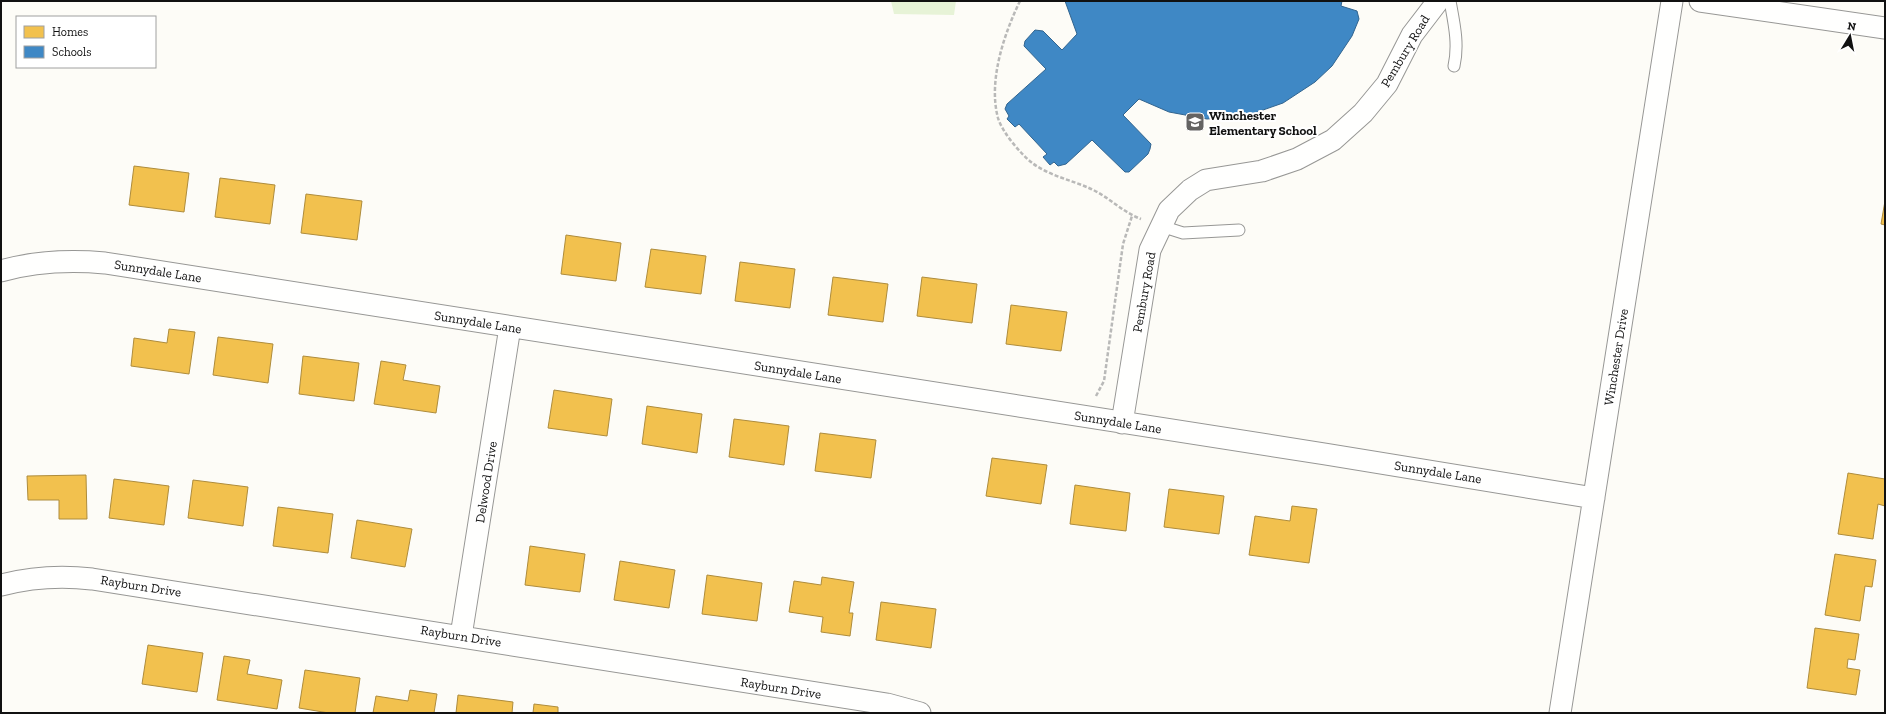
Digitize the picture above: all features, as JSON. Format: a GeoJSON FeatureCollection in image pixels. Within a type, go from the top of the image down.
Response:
{"type":"FeatureCollection","features":[{"type":"Feature","properties":{"kind":"street","name":"Pembury Road"},"geometry":{"type":"LineString","coordinates":[[1122,423],[1150,250],[1168,210],[1190,190],[1206,180],[1262,171],[1297,159],[1333,140],[1363,113],[1387,84],[1412,35],[1438,1]]}},
{"type":"Feature","properties":{"kind":"street","name":"Winchester Drive"},"geometry":{"type":"LineString","coordinates":[[1560,713],[1672,1]]}},
{"type":"Feature","properties":{"kind":"street"},"geometry":{"type":"LineString","coordinates":[[1700,1],[1885,28]]}},
{"type":"Feature","properties":{"kind":"street","name":"Sunnydale Lane"},"geometry":{"type":"LineString","coordinates":[[1,271],[38,263],[72,260],[105,263],[1594,498]]}},
{"type":"Feature","properties":{"kind":"street","name":"Delwood Drive"},"geometry":{"type":"LineString","coordinates":[[462,636],[510,327]]}},
{"type":"Feature","properties":{"kind":"street","name":"Rayburn Drive"},"geometry":{"type":"LineString","coordinates":[[1,585],[28,578],[68,576],[92,578],[887,704],[920,713]]}},
{"type":"Feature","properties":{"kind":"lane"},"geometry":{"type":"LineString","coordinates":[[1450,1],[1455,30],[1456,55],[1454,66]]}},
{"type":"Feature","properties":{"kind":"lane"},"geometry":{"type":"LineString","coordinates":[[1162,226],[1183,233],[1239,230]]}},
{"type":"Feature","properties":{"kind":"path"},"geometry":{"type":"LineString","coordinates":[[1020,1],[1009,24],[1002,50],[995,90],[998,120],[1013,143],[1032,162],[1056,175],[1091,189],[1132,216],[1162,226]]}},
{"type":"Feature","properties":{"kind":"path"},"geometry":{"type":"LineString","coordinates":[[1090,418],[1095,397],[1104,381],[1123,244],[1132,216]]}},
{"type":"Feature","properties":{"kind":"green space"},"geometry":{"type":"Polygon","coordinates":[[[891,1],[956,1],[954,15],[894,14],[891,1]]]}},
{"type":"Feature","properties":{"kind":"building: Homes"},"geometry":{"type":"Polygon","coordinates":[[[134,166],[189,173],[184,212],[129,205],[134,166]]]}},
{"type":"Feature","properties":{"kind":"building: Homes"},"geometry":{"type":"Polygon","coordinates":[[[220,178],[275,185],[270,224],[215,217],[220,178]]]}},
{"type":"Feature","properties":{"kind":"building: Homes"},"geometry":{"type":"Polygon","coordinates":[[[306,194],[362,201],[357,240],[301,233],[306,194]]]}},
{"type":"Feature","properties":{"kind":"building: Homes"},"geometry":{"type":"Polygon","coordinates":[[[1885,201],[1885,225],[1881,224],[1885,201]]]}},
{"type":"Feature","properties":{"kind":"building: Homes"},"geometry":{"type":"Polygon","coordinates":[[[566,235],[621,243],[616,281],[561,274],[566,235]]]}},
{"type":"Feature","properties":{"kind":"building: Homes"},"geometry":{"type":"Polygon","coordinates":[[[651,249],[706,256],[701,294],[645,287],[651,249]]]}},
{"type":"Feature","properties":{"kind":"building: Homes"},"geometry":{"type":"Polygon","coordinates":[[[740,262],[795,269],[790,308],[735,301],[740,262]]]}},
{"type":"Feature","properties":{"kind":"building: Homes"},"geometry":{"type":"Polygon","coordinates":[[[833,277],[888,284],[883,322],[828,315],[833,277]]]}},
{"type":"Feature","properties":{"kind":"building: Homes"},"geometry":{"type":"Polygon","coordinates":[[[922,277],[977,284],[972,323],[917,316],[922,277]]]}},
{"type":"Feature","properties":{"kind":"building: Homes"},"geometry":{"type":"Polygon","coordinates":[[[1011,305],[1067,312],[1061,351],[1006,344],[1011,305]]]}},
{"type":"Feature","properties":{"kind":"building: Homes"},"geometry":{"type":"Polygon","coordinates":[[[169,329],[195,332],[189,374],[131,366],[134,338],[167,343],[169,329]]]}},
{"type":"Feature","properties":{"kind":"building: Homes"},"geometry":{"type":"Polygon","coordinates":[[[218,337],[273,344],[268,383],[213,375],[218,337]]]}},
{"type":"Feature","properties":{"kind":"building: Homes"},"geometry":{"type":"Polygon","coordinates":[[[303,356],[359,363],[354,401],[299,394],[303,356]]]}},
{"type":"Feature","properties":{"kind":"building: Homes"},"geometry":{"type":"Polygon","coordinates":[[[381,361],[406,365],[403,380],[440,386],[436,413],[374,404],[381,361]]]}},
{"type":"Feature","properties":{"kind":"building: Homes"},"geometry":{"type":"Polygon","coordinates":[[[554,390],[612,399],[607,436],[548,428],[554,390]]]}},
{"type":"Feature","properties":{"kind":"building: Homes"},"geometry":{"type":"Polygon","coordinates":[[[647,406],[702,414],[697,453],[642,444],[647,406]]]}},
{"type":"Feature","properties":{"kind":"building: Homes"},"geometry":{"type":"Polygon","coordinates":[[[734,419],[789,426],[784,465],[729,457],[734,419]]]}},
{"type":"Feature","properties":{"kind":"building: Homes"},"geometry":{"type":"Polygon","coordinates":[[[820,433],[876,440],[871,478],[815,471],[820,433]]]}},
{"type":"Feature","properties":{"kind":"building: Homes"},"geometry":{"type":"Polygon","coordinates":[[[992,458],[1047,465],[1041,504],[986,496],[992,458]]]}},
{"type":"Feature","properties":{"kind":"building: Homes"},"geometry":{"type":"Polygon","coordinates":[[[1848,473],[1885,479],[1885,506],[1878,504],[1873,539],[1838,534],[1848,473]]]}},
{"type":"Feature","properties":{"kind":"building: Homes"},"geometry":{"type":"Polygon","coordinates":[[[86,475],[87,519],[59,519],[59,500],[28,500],[27,476],[86,475]]]}},
{"type":"Feature","properties":{"kind":"building: Homes"},"geometry":{"type":"Polygon","coordinates":[[[114,479],[169,486],[164,525],[109,518],[114,479]]]}},
{"type":"Feature","properties":{"kind":"building: Homes"},"geometry":{"type":"Polygon","coordinates":[[[193,480],[248,487],[243,526],[188,518],[193,480]]]}},
{"type":"Feature","properties":{"kind":"building: Homes"},"geometry":{"type":"Polygon","coordinates":[[[1075,485],[1130,493],[1126,531],[1070,524],[1075,485]]]}},
{"type":"Feature","properties":{"kind":"building: Homes"},"geometry":{"type":"Polygon","coordinates":[[[1169,489],[1224,496],[1219,534],[1164,527],[1169,489]]]}},
{"type":"Feature","properties":{"kind":"building: Homes"},"geometry":{"type":"Polygon","coordinates":[[[1292,506],[1317,509],[1309,563],[1249,555],[1255,516],[1290,521],[1292,506]]]}},
{"type":"Feature","properties":{"kind":"building: Homes"},"geometry":{"type":"Polygon","coordinates":[[[278,507],[333,514],[328,553],[273,546],[278,507]]]}},
{"type":"Feature","properties":{"kind":"building: Homes"},"geometry":{"type":"Polygon","coordinates":[[[357,520],[412,529],[405,567],[351,558],[357,520]]]}},
{"type":"Feature","properties":{"kind":"building: Homes"},"geometry":{"type":"Polygon","coordinates":[[[530,546],[585,554],[580,592],[525,585],[530,546]]]}},
{"type":"Feature","properties":{"kind":"building: Homes"},"geometry":{"type":"Polygon","coordinates":[[[1835,554],[1876,560],[1872,587],[1865,586],[1860,621],[1825,615],[1835,554]]]}},
{"type":"Feature","properties":{"kind":"building: Homes"},"geometry":{"type":"Polygon","coordinates":[[[620,561],[675,570],[669,608],[614,600],[620,561]]]}},
{"type":"Feature","properties":{"kind":"building: Homes"},"geometry":{"type":"Polygon","coordinates":[[[707,575],[762,583],[757,621],[702,614],[707,575]]]}},
{"type":"Feature","properties":{"kind":"building: Homes"},"geometry":{"type":"Polygon","coordinates":[[[822,577],[854,582],[849,613],[853,613],[850,636],[821,632],[823,617],[789,612],[794,581],[821,585],[822,577]]]}},
{"type":"Feature","properties":{"kind":"building: Homes"},"geometry":{"type":"Polygon","coordinates":[[[881,602],[936,609],[931,648],[876,640],[881,602]]]}},
{"type":"Feature","properties":{"kind":"building: Homes"},"geometry":{"type":"Polygon","coordinates":[[[1815,628],[1859,634],[1855,660],[1848,659],[1847,668],[1860,670],[1856,695],[1807,688],[1815,628]]]}},
{"type":"Feature","properties":{"kind":"building: Homes"},"geometry":{"type":"Polygon","coordinates":[[[148,645],[203,653],[197,692],[142,684],[148,645]]]}},
{"type":"Feature","properties":{"kind":"building: Homes"},"geometry":{"type":"Polygon","coordinates":[[[224,656],[250,660],[247,674],[282,680],[277,709],[217,700],[224,656]]]}},
{"type":"Feature","properties":{"kind":"building: Homes"},"geometry":{"type":"Polygon","coordinates":[[[305,670],[360,678],[355,713],[329,713],[299,708],[305,670]]]}},
{"type":"Feature","properties":{"kind":"building: Homes"},"geometry":{"type":"Polygon","coordinates":[[[410,690],[437,694],[434,713],[373,713],[376,696],[408,701],[410,690]]]}},
{"type":"Feature","properties":{"kind":"building: Homes"},"geometry":{"type":"Polygon","coordinates":[[[458,695],[513,702],[512,713],[456,713],[458,695]]]}},
{"type":"Feature","properties":{"kind":"building: Homes"},"geometry":{"type":"Polygon","coordinates":[[[534,704],[558,707],[558,713],[533,713],[534,704]]]}},
{"type":"Feature","properties":{"kind":"building: Schools"},"geometry":{"type":"Polygon","coordinates":[[[1065,1],[1342,1],[1341,6],[1357,11],[1359,19],[1352,36],[1332,66],[1315,82],[1283,103],[1246,116],[1207,119],[1169,112],[1139,99],[1123,115],[1151,144],[1148,154],[1129,172],[1125,172],[1092,140],[1066,164],[1058,166],[1054,162],[1050,165],[1043,157],[1047,154],[1019,124],[1015,127],[1007,119],[1009,116],[1005,109],[1007,104],[1046,69],[1024,46],[1025,41],[1035,30],[1043,31],[1062,50],[1077,34],[1065,1]]]}},
{"type":"Feature","properties":{"kind":"place","name":"Winchester Elementary School"},"geometry":{"type":"Point","coordinates":[1195,122]}}]}
